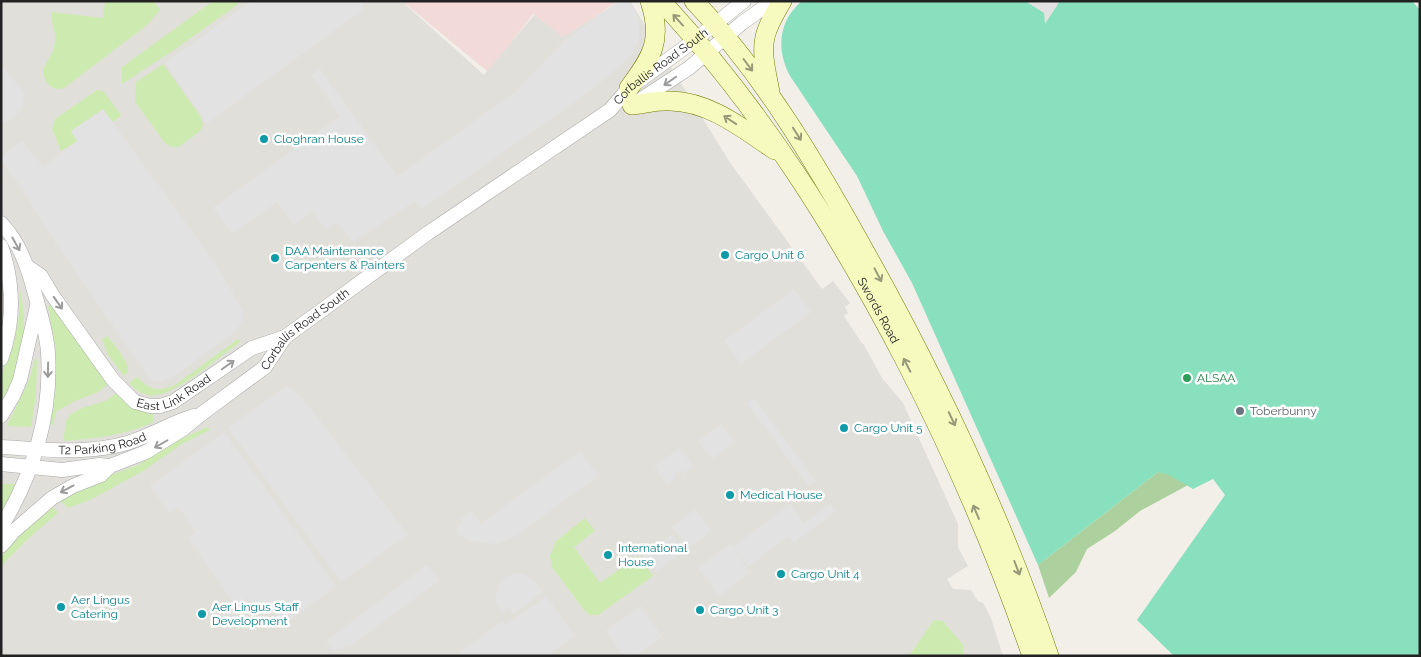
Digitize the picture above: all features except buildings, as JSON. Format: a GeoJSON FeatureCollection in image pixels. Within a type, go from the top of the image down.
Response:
{"type":"FeatureCollection","features":[{"type":"Feature","properties":{"kind":"main road"},"geometry":{"type":"LineString","coordinates":[[650,1],[655,16],[654,49],[630,96],[696,104],[724,116],[785,156]]}},
{"type":"Feature","properties":{"kind":"main road","name":"Swords Road"},"geometry":{"type":"LineString","coordinates":[[661,1],[729,80],[785,156],[862,280],[928,406],[998,563],[1032,656]]}},
{"type":"Feature","properties":{"kind":"main road","name":"Swords Road"},"geometry":{"type":"LineString","coordinates":[[694,1],[721,31],[770,93],[798,136],[832,192],[908,330],[979,477],[1014,562],[1048,656]]}},
{"type":"Feature","properties":{"kind":"main road"},"geometry":{"type":"LineString","coordinates":[[770,93],[764,50],[765,38],[770,22],[782,1]]}},
{"type":"Feature","properties":{"kind":"street"},"geometry":{"type":"LineString","coordinates":[[721,31],[744,1]]}},
{"type":"Feature","properties":{"kind":"street"},"geometry":{"type":"LineString","coordinates":[[721,31],[742,23],[773,1]]}},
{"type":"Feature","properties":{"kind":"street","name":"Corballis Road South"},"geometry":{"type":"LineString","coordinates":[[1,546],[52,498],[73,486],[101,475],[110,466],[146,452],[168,440],[265,367],[285,337],[428,232],[610,110],[721,31]]}},
{"type":"Feature","properties":{"kind":"street","name":"East Link Road"},"geometry":{"type":"LineString","coordinates":[[1,223],[10,233],[28,267],[48,352],[43,422],[36,449]]}},
{"type":"Feature","properties":{"kind":"street"},"geometry":{"type":"LineString","coordinates":[[1,246],[11,287],[12,308],[9,333],[1,359]]}},
{"type":"Feature","properties":{"kind":"street","name":"East Link Road"},"geometry":{"type":"LineString","coordinates":[[28,267],[41,276],[53,296],[113,380],[135,402],[142,405],[160,406],[173,402],[186,395],[252,348],[285,337]]}},
{"type":"Feature","properties":{"kind":"street"},"geometry":{"type":"LineString","coordinates":[[1,416],[20,380],[29,344],[32,321],[38,305]]}},
{"type":"Feature","properties":{"kind":"street","name":"T2 Parking Road"},"geometry":{"type":"LineString","coordinates":[[1,447],[62,452],[107,448],[128,442],[176,421],[200,415]]}},
{"type":"Feature","properties":{"kind":"street"},"geometry":{"type":"LineString","coordinates":[[1,527],[14,504],[31,466],[36,449]]}},
{"type":"Feature","properties":{"kind":"street"},"geometry":{"type":"LineString","coordinates":[[1,464],[62,470],[100,465],[110,466]]}},
{"type":"Feature","properties":{"kind":"shaded area"},"geometry":{"type":"Polygon","coordinates":[[[1,1],[405,1],[406,5],[484,75],[534,15],[563,37],[620,1],[630,1],[729,161],[822,289],[833,281],[850,303],[845,307],[848,313],[844,316],[864,345],[882,378],[903,403],[958,524],[958,547],[968,566],[947,579],[953,589],[971,590],[978,601],[983,603],[991,618],[1003,656],[1,656],[1,1]]]}},
{"type":"Feature","properties":{"kind":"shaded area"},"geometry":{"type":"Polygon","coordinates":[[[251,1],[363,1],[363,10],[207,123],[165,63],[251,1]]]}},
{"type":"Feature","properties":{"kind":"shaded area"},"geometry":{"type":"Polygon","coordinates":[[[402,1],[618,1],[563,38],[533,14],[488,72],[402,1]]]}},
{"type":"Feature","properties":{"kind":"shaded area"},"geometry":{"type":"Polygon","coordinates":[[[619,1],[628,1],[635,10],[639,22],[639,40],[632,54],[582,97],[422,209],[415,201],[353,242],[336,222],[326,230],[312,212],[294,225],[277,202],[232,234],[213,208],[340,116],[311,75],[320,69],[397,176],[514,93],[565,40],[619,1]]]}},
{"type":"Feature","properties":{"kind":"shaded area"},"geometry":{"type":"Polygon","coordinates":[[[1025,1],[1060,1],[1045,24],[1044,13],[1025,1]]]}},
{"type":"Feature","properties":{"kind":"shaded area"},"geometry":{"type":"Polygon","coordinates":[[[1,64],[25,94],[22,108],[13,118],[1,125],[1,64]]]}},
{"type":"Feature","properties":{"kind":"shaded area"},"geometry":{"type":"Polygon","coordinates":[[[103,109],[218,267],[243,312],[243,319],[236,331],[173,377],[164,381],[157,382],[146,374],[1,160],[1,156],[22,141],[43,167],[77,141],[71,131],[103,109]]]}},
{"type":"Feature","properties":{"kind":"shaded area"},"geometry":{"type":"Polygon","coordinates":[[[794,289],[811,312],[741,364],[724,341],[794,289]]]}},
{"type":"Feature","properties":{"kind":"shaded area"},"geometry":{"type":"Polygon","coordinates":[[[285,387],[290,387],[304,400],[408,535],[341,582],[228,428],[285,387]]]}},
{"type":"Feature","properties":{"kind":"shaded area"},"geometry":{"type":"Polygon","coordinates":[[[754,398],[816,481],[808,486],[747,403],[754,398]]]}},
{"type":"Feature","properties":{"kind":"shaded area"},"geometry":{"type":"Polygon","coordinates":[[[721,424],[735,442],[712,459],[698,441],[721,424]]]}},
{"type":"Feature","properties":{"kind":"shaded area"},"geometry":{"type":"Polygon","coordinates":[[[224,432],[336,586],[284,625],[266,601],[255,609],[247,598],[236,606],[188,538],[196,532],[178,507],[169,513],[150,486],[224,432]]]}},
{"type":"Feature","properties":{"kind":"shaded area"},"geometry":{"type":"Polygon","coordinates":[[[680,448],[694,467],[684,474],[681,470],[673,476],[675,480],[667,485],[654,466],[680,448]]]}},
{"type":"Feature","properties":{"kind":"shaded area"},"geometry":{"type":"Polygon","coordinates":[[[580,451],[597,474],[596,478],[514,537],[496,544],[469,541],[456,532],[458,526],[462,523],[460,520],[472,511],[481,524],[580,451]]]}},
{"type":"Feature","properties":{"kind":"shaded area"},"geometry":{"type":"Polygon","coordinates":[[[790,504],[804,523],[830,504],[835,512],[794,543],[788,536],[748,567],[733,547],[790,504]]]}},
{"type":"Feature","properties":{"kind":"shaded area"},"geometry":{"type":"Polygon","coordinates":[[[695,509],[712,531],[688,549],[672,527],[695,509]]]}},
{"type":"Feature","properties":{"kind":"shaded area"},"geometry":{"type":"Polygon","coordinates":[[[672,534],[684,551],[655,572],[643,556],[672,534]]]}},
{"type":"Feature","properties":{"kind":"shaded area"},"geometry":{"type":"Polygon","coordinates":[[[730,544],[750,572],[719,596],[698,568],[730,544]]]}},
{"type":"Feature","properties":{"kind":"shaded area"},"geometry":{"type":"Polygon","coordinates":[[[427,565],[439,581],[350,646],[333,650],[326,641],[427,565]]]}},
{"type":"Feature","properties":{"kind":"shaded area"},"geometry":{"type":"Polygon","coordinates":[[[513,574],[524,574],[536,582],[543,592],[514,614],[508,607],[501,612],[495,601],[498,586],[513,574]]]}},
{"type":"Feature","properties":{"kind":"shaded area"},"geometry":{"type":"Polygon","coordinates":[[[546,596],[575,636],[547,656],[455,656],[502,621],[505,625],[546,596]]]}},
{"type":"Feature","properties":{"kind":"shaded area"},"geometry":{"type":"Polygon","coordinates":[[[641,606],[662,637],[636,656],[623,656],[606,630],[641,606]]]}},
{"type":"Feature","properties":{"kind":"green space"},"geometry":{"type":"Polygon","coordinates":[[[105,1],[154,1],[160,10],[146,26],[64,88],[55,89],[47,82],[43,70],[55,44],[52,12],[103,18],[105,1]]]}},
{"type":"Feature","properties":{"kind":"green space"},"geometry":{"type":"Polygon","coordinates":[[[213,1],[239,1],[237,5],[174,50],[122,84],[122,67],[213,1]]]}},
{"type":"Feature","properties":{"kind":"green space","name":"ALSAA"},"geometry":{"type":"Polygon","coordinates":[[[802,1],[1412,1],[1420,10],[1420,656],[1174,656],[1137,620],[1225,495],[1213,479],[1193,489],[1169,475],[1158,472],[1038,565],[912,283],[883,231],[857,176],[790,76],[781,46],[782,36],[788,18],[802,1]]]}},
{"type":"Feature","properties":{"kind":"green space"},"geometry":{"type":"Polygon","coordinates":[[[163,64],[201,117],[203,125],[201,130],[179,147],[171,147],[165,143],[135,102],[136,82],[163,64]]]}},
{"type":"Feature","properties":{"kind":"green space"},"geometry":{"type":"Polygon","coordinates":[[[97,90],[104,92],[121,115],[113,122],[103,110],[71,132],[78,141],[61,151],[52,129],[55,119],[97,90]]]}},
{"type":"Feature","properties":{"kind":"green space"},"geometry":{"type":"Polygon","coordinates":[[[20,290],[24,318],[22,348],[14,376],[1,402],[1,375],[14,342],[20,310],[20,290]]]}},
{"type":"Feature","properties":{"kind":"green space"},"geometry":{"type":"Polygon","coordinates":[[[51,304],[108,384],[98,392],[73,402],[56,412],[53,425],[49,424],[55,370],[53,334],[48,307],[51,304]]]}},
{"type":"Feature","properties":{"kind":"green space"},"geometry":{"type":"Polygon","coordinates":[[[107,336],[124,358],[128,373],[123,375],[108,355],[102,340],[107,336]]]}},
{"type":"Feature","properties":{"kind":"green space"},"geometry":{"type":"Polygon","coordinates":[[[238,339],[240,342],[211,364],[189,380],[167,392],[157,395],[145,394],[134,389],[129,383],[137,377],[154,389],[163,389],[175,385],[238,339]]]}},
{"type":"Feature","properties":{"kind":"green space"},"geometry":{"type":"Polygon","coordinates":[[[35,359],[37,359],[36,396],[31,427],[7,426],[29,380],[35,359]]]}},
{"type":"Feature","properties":{"kind":"green space"},"geometry":{"type":"Polygon","coordinates":[[[118,392],[134,406],[142,411],[153,414],[154,422],[110,436],[63,441],[66,421],[71,414],[82,408],[105,401],[118,392]]]}},
{"type":"Feature","properties":{"kind":"green space"},"geometry":{"type":"Polygon","coordinates":[[[207,427],[210,430],[182,444],[143,471],[92,499],[68,508],[60,500],[108,476],[138,465],[179,440],[207,427]]]}},
{"type":"Feature","properties":{"kind":"green space"},"geometry":{"type":"Polygon","coordinates":[[[1158,472],[1203,477],[1140,511],[1115,531],[1087,549],[1076,572],[1049,598],[1038,565],[1158,472]]]}},
{"type":"Feature","properties":{"kind":"green space"},"geometry":{"type":"Polygon","coordinates":[[[1,484],[17,484],[1,513],[1,484]]]}},
{"type":"Feature","properties":{"kind":"green space"},"geometry":{"type":"Polygon","coordinates":[[[52,506],[58,513],[1,566],[1,556],[22,532],[52,506]]]}},
{"type":"Feature","properties":{"kind":"green space"},"geometry":{"type":"Polygon","coordinates":[[[585,518],[595,531],[574,547],[600,583],[638,556],[653,576],[598,615],[590,615],[584,610],[552,567],[550,556],[556,541],[585,518]]]}},
{"type":"Feature","properties":{"kind":"green space"},"geometry":{"type":"Polygon","coordinates":[[[934,620],[943,621],[963,645],[964,656],[909,656],[934,620]]]}},
{"type":"Feature","properties":{"kind":"place","name":"Cloghran House"},"geometry":{"type":"Point","coordinates":[264,139]}},
{"type":"Feature","properties":{"kind":"place","name":"Cargo Unit 6"},"geometry":{"type":"Point","coordinates":[725,255]}},
{"type":"Feature","properties":{"kind":"place","name":"DAA Maintenance Carpenters & Painters"},"geometry":{"type":"Point","coordinates":[275,258]}},
{"type":"Feature","properties":{"kind":"place","name":"ALSAA"},"geometry":{"type":"Point","coordinates":[1187,378]}},
{"type":"Feature","properties":{"kind":"place","name":"Toberbunny"},"geometry":{"type":"Point","coordinates":[1240,411]}},
{"type":"Feature","properties":{"kind":"place","name":"Cargo Unit 5"},"geometry":{"type":"Point","coordinates":[844,428]}},
{"type":"Feature","properties":{"kind":"place","name":"Medical House"},"geometry":{"type":"Point","coordinates":[730,495]}},
{"type":"Feature","properties":{"kind":"place","name":"International House"},"geometry":{"type":"Point","coordinates":[608,555]}},
{"type":"Feature","properties":{"kind":"place","name":"Cargo Unit 4"},"geometry":{"type":"Point","coordinates":[781,574]}},
{"type":"Feature","properties":{"kind":"place","name":"Aer Lingus Catering"},"geometry":{"type":"Point","coordinates":[61,607]}},
{"type":"Feature","properties":{"kind":"place","name":"Cargo Unit 3"},"geometry":{"type":"Point","coordinates":[700,610]}},
{"type":"Feature","properties":{"kind":"place","name":"Aer Lingus Staff Development"},"geometry":{"type":"Point","coordinates":[202,614]}}]}
